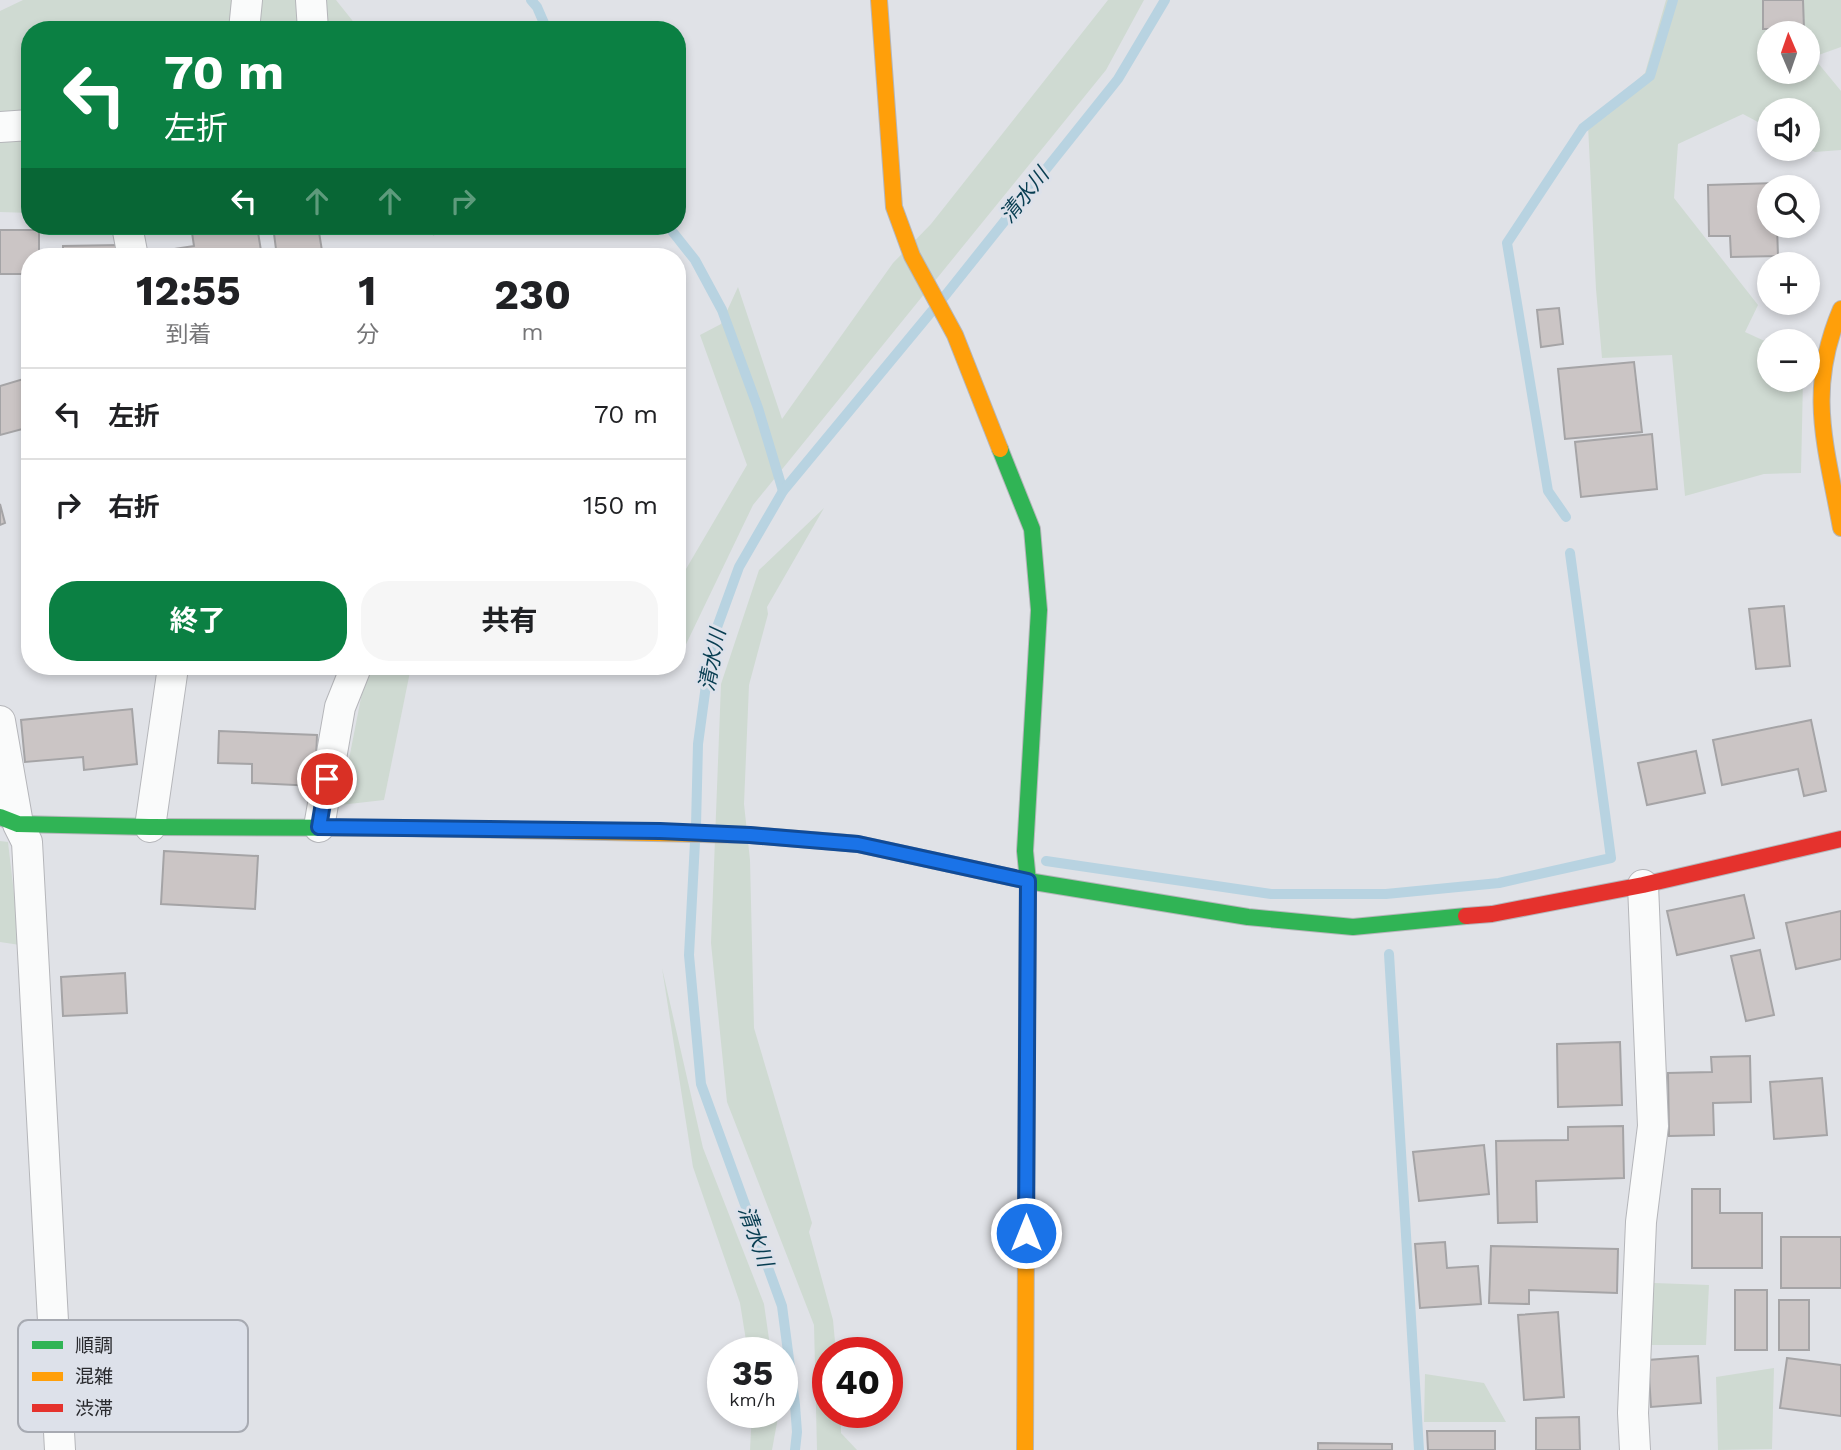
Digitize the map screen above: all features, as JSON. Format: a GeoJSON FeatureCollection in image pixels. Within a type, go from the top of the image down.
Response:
{"type":"FeatureCollection","features":[{"type":"Feature","properties":{"kind":"street"},"geometry":{"type":"LineString","coordinates":[[245,21],[247,0]]}},
{"type":"Feature","properties":{"kind":"street"},"geometry":{"type":"LineString","coordinates":[[311,0],[312,21]]}},
{"type":"Feature","properties":{"kind":"street"},"geometry":{"type":"LineString","coordinates":[[879,0],[894,208],[912,256],[955,335],[1032,528],[1039,610],[1025,851],[1028,881],[1025,1450]]}},
{"type":"Feature","properties":{"kind":"street"},"geometry":{"type":"LineString","coordinates":[[0,127],[21,126]]}},
{"type":"Feature","properties":{"kind":"street"},"geometry":{"type":"LineString","coordinates":[[1841,309],[1828,341],[1821,381],[1822,419],[1841,528]]}},
{"type":"Feature","properties":{"kind":"street"},"geometry":{"type":"LineString","coordinates":[[150,827],[172,675]]}},
{"type":"Feature","properties":{"kind":"street"},"geometry":{"type":"LineString","coordinates":[[319,827],[340,708],[353,675]]}},
{"type":"Feature","properties":{"kind":"street"},"geometry":{"type":"LineString","coordinates":[[0,721],[9,820],[27,842],[53,1320]]}},
{"type":"Feature","properties":{"kind":"street"},"geometry":{"type":"LineString","coordinates":[[9,820],[150,827],[660,831],[750,835],[858,844],[1028,881],[1248,917],[1353,927],[1492,914],[1643,885],[1841,839]]}},
{"type":"Feature","properties":{"kind":"street"},"geometry":{"type":"LineString","coordinates":[[1635,1450],[1633,1413],[1641,1222],[1654,1126],[1643,885]]}},
{"type":"Feature","properties":{"kind":"street"},"geometry":{"type":"LineString","coordinates":[[59,1432],[60,1450]]}},
{"type":"Feature","properties":{"kind":"shaded area"},"geometry":{"type":"Polygon","coordinates":[[[23,0],[336,0],[353,21],[21,21],[21,213],[0,212],[0,11],[23,0]]]}},
{"type":"Feature","properties":{"kind":"shaded area"},"geometry":{"type":"Polygon","coordinates":[[[1108,0],[1144,0],[1106,70],[753,505],[686,644],[686,569],[747,465],[700,335],[721,324],[738,287],[782,419],[893,263],[931,224],[1108,0]]]}},
{"type":"Feature","properties":{"kind":"shaded area"},"geometry":{"type":"Polygon","coordinates":[[[1666,0],[1841,0],[1841,47],[1820,54],[1820,21],[1757,21],[1757,84],[1820,84],[1820,66],[1841,91],[1841,150],[1820,152],[1820,98],[1757,98],[1757,122],[1743,114],[1678,144],[1674,198],[1757,304],[1745,332],[1757,338],[1757,392],[1803,392],[1801,473],[1764,474],[1685,496],[1672,355],[1602,358],[1588,125],[1645,73],[1666,0]]]}},
{"type":"Feature","properties":{"kind":"shaded area"},"geometry":{"type":"Polygon","coordinates":[[[824,508],[767,607],[768,614],[749,685],[744,804],[750,860],[754,1028],[812,1223],[809,1232],[833,1320],[835,1337],[814,1337],[814,1325],[727,1102],[711,943],[721,684],[759,570],[824,508]]]}},
{"type":"Feature","properties":{"kind":"shaded area"},"geometry":{"type":"Polygon","coordinates":[[[365,675],[409,675],[384,800],[340,805],[365,675]]]}},
{"type":"Feature","properties":{"kind":"shaded area"},"geometry":{"type":"Polygon","coordinates":[[[0,841],[8,842],[20,945],[0,942],[0,841]]]}},
{"type":"Feature","properties":{"kind":"shaded area"},"geometry":{"type":"Polygon","coordinates":[[[662,968],[703,1148],[764,1304],[769,1337],[745,1337],[740,1303],[693,1167],[662,968]]]}},
{"type":"Feature","properties":{"kind":"shaded area"},"geometry":{"type":"Polygon","coordinates":[[[1654,1283],[1709,1285],[1706,1345],[1647,1345],[1654,1283]]]}},
{"type":"Feature","properties":{"kind":"shaded area"},"geometry":{"type":"Polygon","coordinates":[[[1774,1368],[1772,1449],[1718,1450],[1716,1377],[1774,1368]]]}},
{"type":"Feature","properties":{"kind":"shaded area"},"geometry":{"type":"Polygon","coordinates":[[[1425,1374],[1484,1383],[1506,1422],[1424,1422],[1425,1374]]]}},
{"type":"Feature","properties":{"kind":"shaded area"},"geometry":{"type":"Polygon","coordinates":[[[751,1428],[776,1428],[772,1450],[750,1450],[751,1428]]]}},
{"type":"Feature","properties":{"kind":"shaded area"},"geometry":{"type":"Polygon","coordinates":[[[816,1428],[841,1428],[841,1433],[857,1450],[817,1450],[816,1428]]]}},
{"type":"Feature","properties":{"kind":"building"},"geometry":{"type":"Polygon","coordinates":[[[1763,0],[1803,0],[1804,21],[1763,21],[1763,0]]]}},
{"type":"Feature","properties":{"kind":"building"},"geometry":{"type":"Polygon","coordinates":[[[1757,184],[1757,238],[1777,238],[1778,252],[1757,252],[1757,256],[1731,257],[1730,236],[1709,236],[1708,185],[1757,184]]]}},
{"type":"Feature","properties":{"kind":"building"},"geometry":{"type":"Polygon","coordinates":[[[0,230],[21,230],[21,235],[39,235],[39,248],[21,248],[21,274],[0,274],[0,230]]]}},
{"type":"Feature","properties":{"kind":"building"},"geometry":{"type":"Polygon","coordinates":[[[192,235],[258,235],[261,248],[181,248],[194,246],[192,235]]]}},
{"type":"Feature","properties":{"kind":"building"},"geometry":{"type":"Polygon","coordinates":[[[274,235],[319,235],[322,248],[276,248],[274,235]]]}},
{"type":"Feature","properties":{"kind":"building"},"geometry":{"type":"Polygon","coordinates":[[[121,245],[121,248],[63,248],[121,245]]]}},
{"type":"Feature","properties":{"kind":"building"},"geometry":{"type":"Polygon","coordinates":[[[1559,308],[1563,344],[1541,347],[1537,310],[1559,308]]]}},
{"type":"Feature","properties":{"kind":"building"},"geometry":{"type":"Polygon","coordinates":[[[1634,362],[1642,432],[1565,439],[1558,369],[1634,362]]]}},
{"type":"Feature","properties":{"kind":"building"},"geometry":{"type":"Polygon","coordinates":[[[21,380],[21,429],[0,435],[0,386],[21,380]]]}},
{"type":"Feature","properties":{"kind":"building"},"geometry":{"type":"Polygon","coordinates":[[[1652,434],[1657,489],[1581,497],[1575,442],[1652,434]]]}},
{"type":"Feature","properties":{"kind":"building"},"geometry":{"type":"Polygon","coordinates":[[[0,504],[5,523],[0,525],[0,504]]]}},
{"type":"Feature","properties":{"kind":"building"},"geometry":{"type":"Polygon","coordinates":[[[1784,606],[1790,666],[1756,669],[1749,609],[1784,606]]]}},
{"type":"Feature","properties":{"kind":"building"},"geometry":{"type":"Polygon","coordinates":[[[132,709],[137,764],[84,770],[83,757],[25,762],[21,720],[132,709]]]}},
{"type":"Feature","properties":{"kind":"building"},"geometry":{"type":"Polygon","coordinates":[[[1811,720],[1826,791],[1804,796],[1798,769],[1722,785],[1713,740],[1811,720]]]}},
{"type":"Feature","properties":{"kind":"building"},"geometry":{"type":"Polygon","coordinates":[[[219,731],[317,735],[315,786],[252,783],[252,764],[218,763],[219,731]]]}},
{"type":"Feature","properties":{"kind":"building"},"geometry":{"type":"Polygon","coordinates":[[[1696,751],[1705,793],[1647,805],[1638,763],[1696,751]]]}},
{"type":"Feature","properties":{"kind":"building"},"geometry":{"type":"Polygon","coordinates":[[[164,851],[258,856],[255,909],[161,904],[164,851]]]}},
{"type":"Feature","properties":{"kind":"building"},"geometry":{"type":"Polygon","coordinates":[[[1744,895],[1754,938],[1677,955],[1667,911],[1744,895]]]}},
{"type":"Feature","properties":{"kind":"building"},"geometry":{"type":"Polygon","coordinates":[[[1841,911],[1841,959],[1796,969],[1786,923],[1841,911]]]}},
{"type":"Feature","properties":{"kind":"building"},"geometry":{"type":"Polygon","coordinates":[[[1760,950],[1774,1015],[1746,1021],[1731,956],[1760,950]]]}},
{"type":"Feature","properties":{"kind":"building"},"geometry":{"type":"Polygon","coordinates":[[[125,973],[127,1013],[63,1016],[61,977],[125,973]]]}},
{"type":"Feature","properties":{"kind":"building"},"geometry":{"type":"Polygon","coordinates":[[[1620,1042],[1622,1105],[1558,1107],[1557,1044],[1620,1042]]]}},
{"type":"Feature","properties":{"kind":"building"},"geometry":{"type":"Polygon","coordinates":[[[1750,1056],[1751,1102],[1713,1103],[1714,1135],[1669,1136],[1668,1073],[1712,1072],[1711,1057],[1750,1056]]]}},
{"type":"Feature","properties":{"kind":"building"},"geometry":{"type":"Polygon","coordinates":[[[1822,1078],[1827,1135],[1774,1139],[1770,1082],[1822,1078]]]}},
{"type":"Feature","properties":{"kind":"building"},"geometry":{"type":"Polygon","coordinates":[[[1623,1126],[1624,1178],[1536,1181],[1537,1222],[1498,1223],[1496,1141],[1568,1140],[1568,1127],[1623,1126]]]}},
{"type":"Feature","properties":{"kind":"building"},"geometry":{"type":"Polygon","coordinates":[[[1484,1145],[1489,1194],[1419,1201],[1413,1152],[1484,1145]]]}},
{"type":"Feature","properties":{"kind":"building"},"geometry":{"type":"Polygon","coordinates":[[[1692,1189],[1720,1189],[1720,1213],[1762,1213],[1762,1268],[1692,1268],[1692,1189]]]}},
{"type":"Feature","properties":{"kind":"building"},"geometry":{"type":"Polygon","coordinates":[[[1781,1237],[1841,1237],[1841,1288],[1781,1288],[1781,1237]]]}},
{"type":"Feature","properties":{"kind":"building"},"geometry":{"type":"Polygon","coordinates":[[[1445,1242],[1447,1268],[1478,1266],[1481,1304],[1420,1308],[1415,1244],[1445,1242]]]}},
{"type":"Feature","properties":{"kind":"building"},"geometry":{"type":"Polygon","coordinates":[[[1491,1246],[1618,1249],[1617,1293],[1529,1290],[1529,1304],[1489,1303],[1491,1246]]]}},
{"type":"Feature","properties":{"kind":"building"},"geometry":{"type":"Polygon","coordinates":[[[1735,1290],[1767,1290],[1767,1350],[1735,1350],[1735,1290]]]}},
{"type":"Feature","properties":{"kind":"building"},"geometry":{"type":"Polygon","coordinates":[[[1779,1300],[1809,1300],[1809,1350],[1779,1350],[1779,1300]]]}},
{"type":"Feature","properties":{"kind":"building"},"geometry":{"type":"Polygon","coordinates":[[[1558,1312],[1564,1397],[1524,1400],[1518,1315],[1558,1312]]]}},
{"type":"Feature","properties":{"kind":"building"},"geometry":{"type":"Polygon","coordinates":[[[1698,1356],[1701,1403],[1651,1407],[1648,1360],[1698,1356]]]}},
{"type":"Feature","properties":{"kind":"building"},"geometry":{"type":"Polygon","coordinates":[[[1787,1358],[1841,1365],[1841,1416],[1780,1408],[1787,1358]]]}},
{"type":"Feature","properties":{"kind":"building"},"geometry":{"type":"Polygon","coordinates":[[[1579,1417],[1580,1450],[1536,1450],[1536,1418],[1579,1417]]]}},
{"type":"Feature","properties":{"kind":"building"},"geometry":{"type":"Polygon","coordinates":[[[1427,1431],[1495,1431],[1495,1450],[1428,1450],[1427,1431]]]}},
{"type":"Feature","properties":{"kind":"building"},"geometry":{"type":"Polygon","coordinates":[[[1318,1443],[1392,1444],[1392,1450],[1318,1450],[1318,1443]]]}},
{"type":"Feature","properties":{"kind":"waterway"},"geometry":{"type":"LineString","coordinates":[[531,0],[543,21]]}},
{"type":"Feature","properties":{"kind":"waterway","name":"清水川"},"geometry":{"type":"LineString","coordinates":[[944,297],[1118,79],[1165,0]]}},
{"type":"Feature","properties":{"kind":"waterway"},"geometry":{"type":"LineString","coordinates":[[1566,517],[1548,491],[1507,243],[1583,128],[1650,76],[1673,0]]}},
{"type":"Feature","properties":{"kind":"waterway"},"geometry":{"type":"LineString","coordinates":[[675,235],[685,248]]}},
{"type":"Feature","properties":{"kind":"waterway"},"geometry":{"type":"LineString","coordinates":[[686,249],[722,310],[758,408],[783,491]]}},
{"type":"Feature","properties":{"kind":"waterway","name":"清水川"},"geometry":{"type":"LineString","coordinates":[[696,826],[698,744],[712,641],[739,567],[783,491],[932,311]]}},
{"type":"Feature","properties":{"kind":"waterway"},"geometry":{"type":"LineString","coordinates":[[1046,861],[1271,894],[1386,894],[1499,883],[1611,858],[1570,553]]}},
{"type":"Feature","properties":{"kind":"waterway","name":"清水川"},"geometry":{"type":"LineString","coordinates":[[695,842],[689,955],[701,1084],[782,1306],[795,1405],[795,1450]]}},
{"type":"Feature","properties":{"kind":"waterway"},"geometry":{"type":"LineString","coordinates":[[1389,954],[1419,1450]]}},
{"type":"Feature","properties":{"kind":"traffic: fast"},"geometry":{"type":"LineString","coordinates":[[1000,449],[1032,529],[1039,610],[1025,851],[1028,881],[1027,1021]]}},
{"type":"Feature","properties":{"kind":"traffic: fast"},"geometry":{"type":"LineString","coordinates":[[0,817],[18,824],[413,828]]}},
{"type":"Feature","properties":{"kind":"traffic: fast"},"geometry":{"type":"LineString","coordinates":[[836,842],[858,844],[1028,881],[1248,917],[1353,927],[1466,916]]}},
{"type":"Feature","properties":{"kind":"traffic: slow"},"geometry":{"type":"LineString","coordinates":[[879,0],[894,207],[912,256],[955,335],[1000,449]]}},
{"type":"Feature","properties":{"kind":"traffic: slow"},"geometry":{"type":"LineString","coordinates":[[1841,309],[1830,339],[1822,392],[1825,444],[1841,528]]}},
{"type":"Feature","properties":{"kind":"traffic: slow"},"geometry":{"type":"LineString","coordinates":[[413,828],[750,835],[836,842]]}},
{"type":"Feature","properties":{"kind":"traffic: slow"},"geometry":{"type":"LineString","coordinates":[[1025,1450],[1027,1021]]}},
{"type":"Feature","properties":{"kind":"traffic: jam"},"geometry":{"type":"LineString","coordinates":[[1466,916],[1492,914],[1643,885],[1841,839]]}},
{"type":"Feature","properties":{"kind":"route"},"geometry":{"type":"LineString","coordinates":[[327,779],[319,827],[660,831],[750,835],[858,844],[1028,881],[1026,1233]]}}]}
